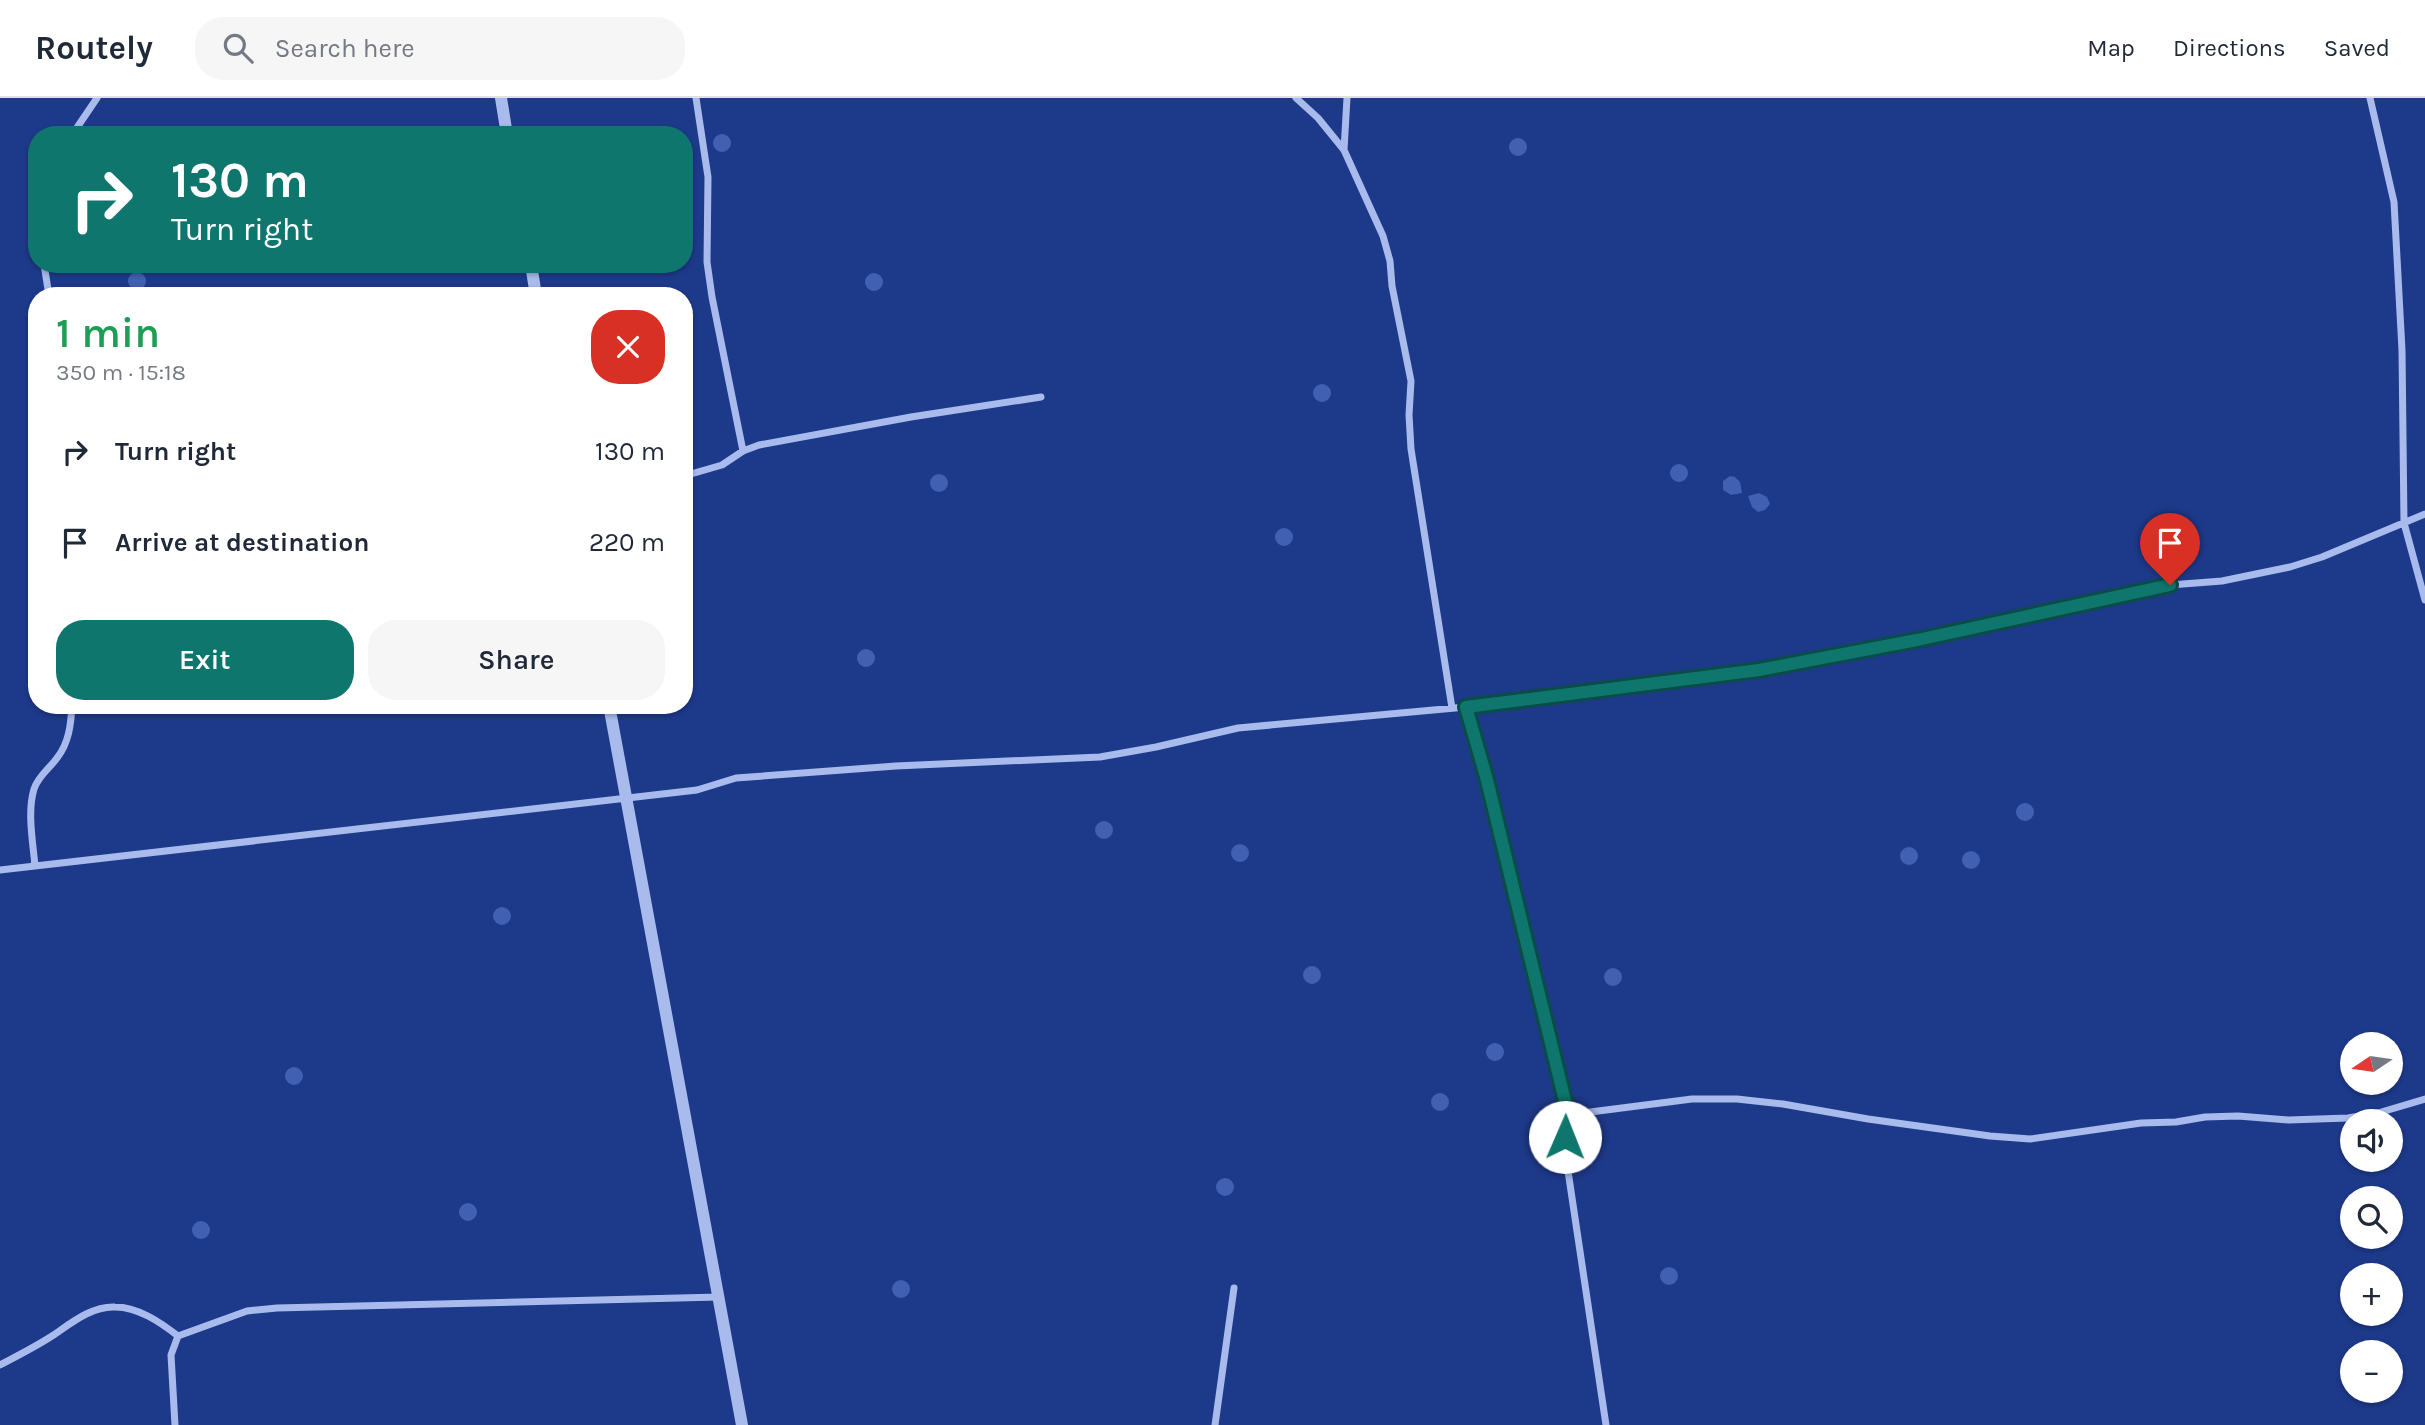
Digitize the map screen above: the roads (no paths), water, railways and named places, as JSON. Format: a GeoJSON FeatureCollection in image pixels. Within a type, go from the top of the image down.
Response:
{"type":"FeatureCollection","features":[{"type":"Feature","properties":{"kind":"street"},"geometry":{"type":"LineString","coordinates":[[78,126],[97,98]]}},
{"type":"Feature","properties":{"kind":"street"},"geometry":{"type":"LineString","coordinates":[[501,98],[506,126]]}},
{"type":"Feature","properties":{"kind":"street"},"geometry":{"type":"LineString","coordinates":[[696,98],[708,177],[707,262],[743,451]]}},
{"type":"Feature","properties":{"kind":"street"},"geometry":{"type":"LineString","coordinates":[[1296,98],[1318,118],[1344,150],[1382,236],[1390,261],[1392,286],[1411,381],[1411,449],[1452,708]]}},
{"type":"Feature","properties":{"kind":"street"},"geometry":{"type":"LineString","coordinates":[[1344,150],[1346,98]]}},
{"type":"Feature","properties":{"kind":"street"},"geometry":{"type":"LineString","coordinates":[[2370,98],[2394,202],[2402,350],[2404,523],[2425,600]]}},
{"type":"Feature","properties":{"kind":"street"},"geometry":{"type":"LineString","coordinates":[[693,474],[722,465],[759,444],[1041,397]]}},
{"type":"Feature","properties":{"kind":"street"},"geometry":{"type":"LineString","coordinates":[[0,870],[625,796],[697,790],[736,778],[1008,760],[1100,757],[1238,728],[1466,707],[1759,670],[1917,640],[2170,585],[2222,581],[2260,574],[2322,556],[2425,514]]}},
{"type":"Feature","properties":{"kind":"street"},"geometry":{"type":"LineString","coordinates":[[1466,707],[1487,780],[1567,1115],[1566,1158],[1606,1425]]}},
{"type":"Feature","properties":{"kind":"street"},"geometry":{"type":"LineString","coordinates":[[34,866],[34,786],[58,757],[66,741],[72,714]]}},
{"type":"Feature","properties":{"kind":"street"},"geometry":{"type":"LineString","coordinates":[[611,714],[742,1425]]}},
{"type":"Feature","properties":{"kind":"street"},"geometry":{"type":"LineString","coordinates":[[1567,1115],[1692,1100],[1737,1099],[1990,1136],[2030,1139],[2205,1117],[2348,1118],[2425,1100]]}},
{"type":"Feature","properties":{"kind":"street"},"geometry":{"type":"LineString","coordinates":[[1214,1425],[1234,1288]]}},
{"type":"Feature","properties":{"kind":"street"},"geometry":{"type":"LineString","coordinates":[[175,1425],[171,1355],[178,1336],[247,1311],[277,1308],[719,1297]]}},
{"type":"Feature","properties":{"kind":"street"},"geometry":{"type":"LineString","coordinates":[[0,1365],[51,1337],[82,1316],[114,1307],[159,1321],[178,1336]]}}]}
